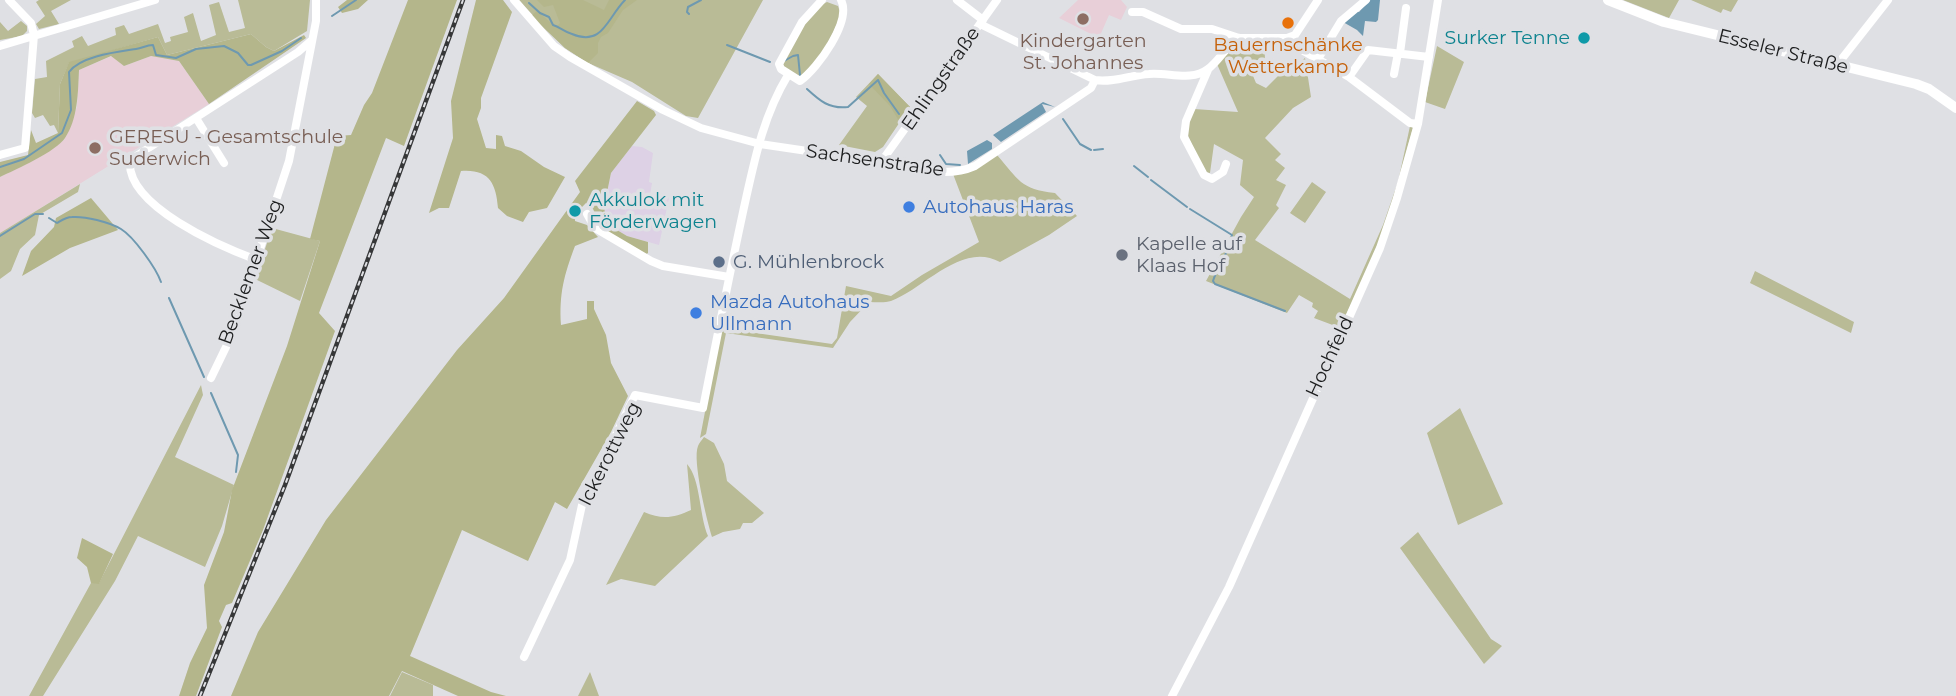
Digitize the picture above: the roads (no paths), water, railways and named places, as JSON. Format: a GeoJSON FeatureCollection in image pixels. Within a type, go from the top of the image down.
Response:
{"type":"FeatureCollection","features":[{"type":"Feature","properties":{"kind":"main road","name":"Esseler Straße"},"geometry":{"type":"LineString","coordinates":[[1608,0],[1664,22],[1916,84],[1929,89],[1956,108]]}},
{"type":"Feature","properties":{"kind":"street"},"geometry":{"type":"LineString","coordinates":[[0,155],[25,148],[34,35],[31,23],[9,0]]}},
{"type":"Feature","properties":{"kind":"street"},"geometry":{"type":"LineString","coordinates":[[0,47],[153,0]]}},
{"type":"Feature","properties":{"kind":"street","name":"Becklemer Weg"},"geometry":{"type":"LineString","coordinates":[[211,379],[226,347],[289,161],[316,21],[317,0]]}},
{"type":"Feature","properties":{"kind":"street","name":"Sachsenstraße"},"geometry":{"type":"LineString","coordinates":[[514,0],[554,46],[570,57],[663,110],[701,128],[760,144],[875,161],[884,158],[900,165],[939,171],[953,172],[975,166],[1091,88],[1095,80]]}},
{"type":"Feature","properties":{"kind":"street"},"geometry":{"type":"LineString","coordinates":[[822,0],[802,22],[780,58],[780,69],[800,81],[825,54],[841,25],[845,14],[841,0]]}},
{"type":"Feature","properties":{"kind":"street"},"geometry":{"type":"LineString","coordinates":[[957,0],[981,21],[1095,80],[1106,82],[1152,73],[1184,76],[1208,70]]}},
{"type":"Feature","properties":{"kind":"street","name":"Ehlingstraße"},"geometry":{"type":"LineString","coordinates":[[884,158],[997,0]]}},
{"type":"Feature","properties":{"kind":"street"},"geometry":{"type":"LineString","coordinates":[[1293,36],[1318,0]]}},
{"type":"Feature","properties":{"kind":"street"},"geometry":{"type":"LineString","coordinates":[[1318,60],[1341,21],[1366,0]]}},
{"type":"Feature","properties":{"kind":"street","name":"Hochfeld"},"geometry":{"type":"LineString","coordinates":[[1172,696],[1229,587],[1365,283],[1391,218],[1418,124],[1438,0]]}},
{"type":"Feature","properties":{"kind":"street"},"geometry":{"type":"LineString","coordinates":[[1837,65],[1888,0]]}},
{"type":"Feature","properties":{"kind":"street"},"geometry":{"type":"LineString","coordinates":[[1394,74],[1406,8]]}},
{"type":"Feature","properties":{"kind":"street"},"geometry":{"type":"LineString","coordinates":[[1132,12],[1143,12],[1181,29],[1212,29],[1239,38],[1293,36]]}},
{"type":"Feature","properties":{"kind":"street"},"geometry":{"type":"LineString","coordinates":[[1293,36],[1300,49],[1349,78],[1410,123],[1418,124]]}},
{"type":"Feature","properties":{"kind":"street"},"geometry":{"type":"LineString","coordinates":[[1226,164],[1223,173],[1212,179],[1207,177],[1184,137],[1186,121],[1208,70],[1239,38]]}},
{"type":"Feature","properties":{"kind":"street"},"geometry":{"type":"LineString","coordinates":[[257,260],[222,247],[173,220],[134,182],[130,173],[130,160],[298,52],[312,40]]}},
{"type":"Feature","properties":{"kind":"street"},"geometry":{"type":"LineString","coordinates":[[1349,78],[1368,50],[1429,57]]}},
{"type":"Feature","properties":{"kind":"street","name":"Ickerottweg"},"geometry":{"type":"LineString","coordinates":[[524,657],[570,560],[582,505],[635,395],[703,408],[729,277],[760,144],[773,100],[788,75]]}},
{"type":"Feature","properties":{"kind":"street"},"geometry":{"type":"LineString","coordinates":[[196,118],[224,163]]}},
{"type":"Feature","properties":{"kind":"street"},"geometry":{"type":"LineString","coordinates":[[587,214],[595,228],[651,261],[663,266],[729,277]]}},
{"type":"Feature","properties":{"kind":"water"},"geometry":{"type":"Polygon","coordinates":[[[1370,0],[1380,0],[1378,20],[1365,21],[1363,36],[1343,22],[1353,11],[1359,12],[1370,0]]]}},
{"type":"Feature","properties":{"kind":"water"},"geometry":{"type":"Polygon","coordinates":[[[1043,102],[1055,107],[1042,104],[1046,112],[1001,142],[993,135],[1043,102]]]}},
{"type":"Feature","properties":{"kind":"water"},"geometry":{"type":"Polygon","coordinates":[[[987,140],[992,143],[992,149],[968,164],[967,151],[987,140]]]}},
{"type":"Feature","properties":{"kind":"waterway"},"geometry":{"type":"LineString","coordinates":[[332,16],[356,0]]}},
{"type":"Feature","properties":{"kind":"waterway"},"geometry":{"type":"LineString","coordinates":[[529,3],[549,17],[553,25],[569,33],[591,37],[603,29],[625,0]]}},
{"type":"Feature","properties":{"kind":"waterway"},"geometry":{"type":"LineString","coordinates":[[689,14],[688,7],[701,0]]}},
{"type":"Feature","properties":{"kind":"waterway"},"geometry":{"type":"LineString","coordinates":[[0,167],[24,159],[62,133],[71,110],[69,72],[82,62],[151,45],[156,55],[176,58],[196,49],[224,46],[238,53],[251,65],[282,51],[301,38]]}},
{"type":"Feature","properties":{"kind":"waterway"},"geometry":{"type":"LineString","coordinates":[[727,45],[770,62]]}},
{"type":"Feature","properties":{"kind":"waterway"},"geometry":{"type":"LineString","coordinates":[[784,61],[798,55],[800,75]]}},
{"type":"Feature","properties":{"kind":"waterway"},"geometry":{"type":"LineString","coordinates":[[807,89],[825,103],[835,107],[848,107],[878,80],[899,114]]}},
{"type":"Feature","properties":{"kind":"waterway"},"geometry":{"type":"LineString","coordinates":[[1063,119],[1080,144],[1091,150]]}},
{"type":"Feature","properties":{"kind":"waterway"},"geometry":{"type":"LineString","coordinates":[[1094,150],[1103,149]]}},
{"type":"Feature","properties":{"kind":"waterway"},"geometry":{"type":"LineString","coordinates":[[940,155],[946,164],[960,165]]}},
{"type":"Feature","properties":{"kind":"waterway"},"geometry":{"type":"LineString","coordinates":[[1134,166],[1148,177]]}},
{"type":"Feature","properties":{"kind":"waterway"},"geometry":{"type":"LineString","coordinates":[[1151,180],[1187,207]]}},
{"type":"Feature","properties":{"kind":"waterway"},"geometry":{"type":"LineString","coordinates":[[1190,209],[1232,235],[1213,281],[1215,284],[1285,311]]}},
{"type":"Feature","properties":{"kind":"waterway"},"geometry":{"type":"LineString","coordinates":[[0,236],[35,214],[43,214]]}},
{"type":"Feature","properties":{"kind":"waterway"},"geometry":{"type":"LineString","coordinates":[[49,218],[57,223],[68,218],[83,217],[121,229],[144,253],[161,282]]}},
{"type":"Feature","properties":{"kind":"waterway"},"geometry":{"type":"LineString","coordinates":[[169,298],[204,377]]}},
{"type":"Feature","properties":{"kind":"waterway"},"geometry":{"type":"LineString","coordinates":[[211,393],[238,455],[236,472]]}},
{"type":"Feature","properties":{"kind":"railway"},"geometry":{"type":"LineString","coordinates":[[200,696],[285,485],[463,0]]}},
{"type":"Feature","properties":{"kind":"place","name":"Kindergarten St. Johannes"},"geometry":{"type":"Point","coordinates":[1083,19]}},
{"type":"Feature","properties":{"kind":"place","name":"Bauernschänke Wetterkamp"},"geometry":{"type":"Point","coordinates":[1288,23]}},
{"type":"Feature","properties":{"kind":"place","name":"Surker Tenne"},"geometry":{"type":"Point","coordinates":[1584,38]}},
{"type":"Feature","properties":{"kind":"place","name":"GERESU - Gesamtschule Suderwich"},"geometry":{"type":"Point","coordinates":[95,148]}},
{"type":"Feature","properties":{"kind":"place","name":"Autohaus Haras"},"geometry":{"type":"Point","coordinates":[909,207]}},
{"type":"Feature","properties":{"kind":"place","name":"Akkulok mit Förderwagen"},"geometry":{"type":"Point","coordinates":[575,211]}},
{"type":"Feature","properties":{"kind":"place","name":"Kapelle auf Klaas Hof"},"geometry":{"type":"Point","coordinates":[1122,255]}},
{"type":"Feature","properties":{"kind":"place","name":"G. Mühlenbrock"},"geometry":{"type":"Point","coordinates":[719,262]}},
{"type":"Feature","properties":{"kind":"place","name":"Mazda Autohaus Ullmann"},"geometry":{"type":"Point","coordinates":[696,313]}}]}
